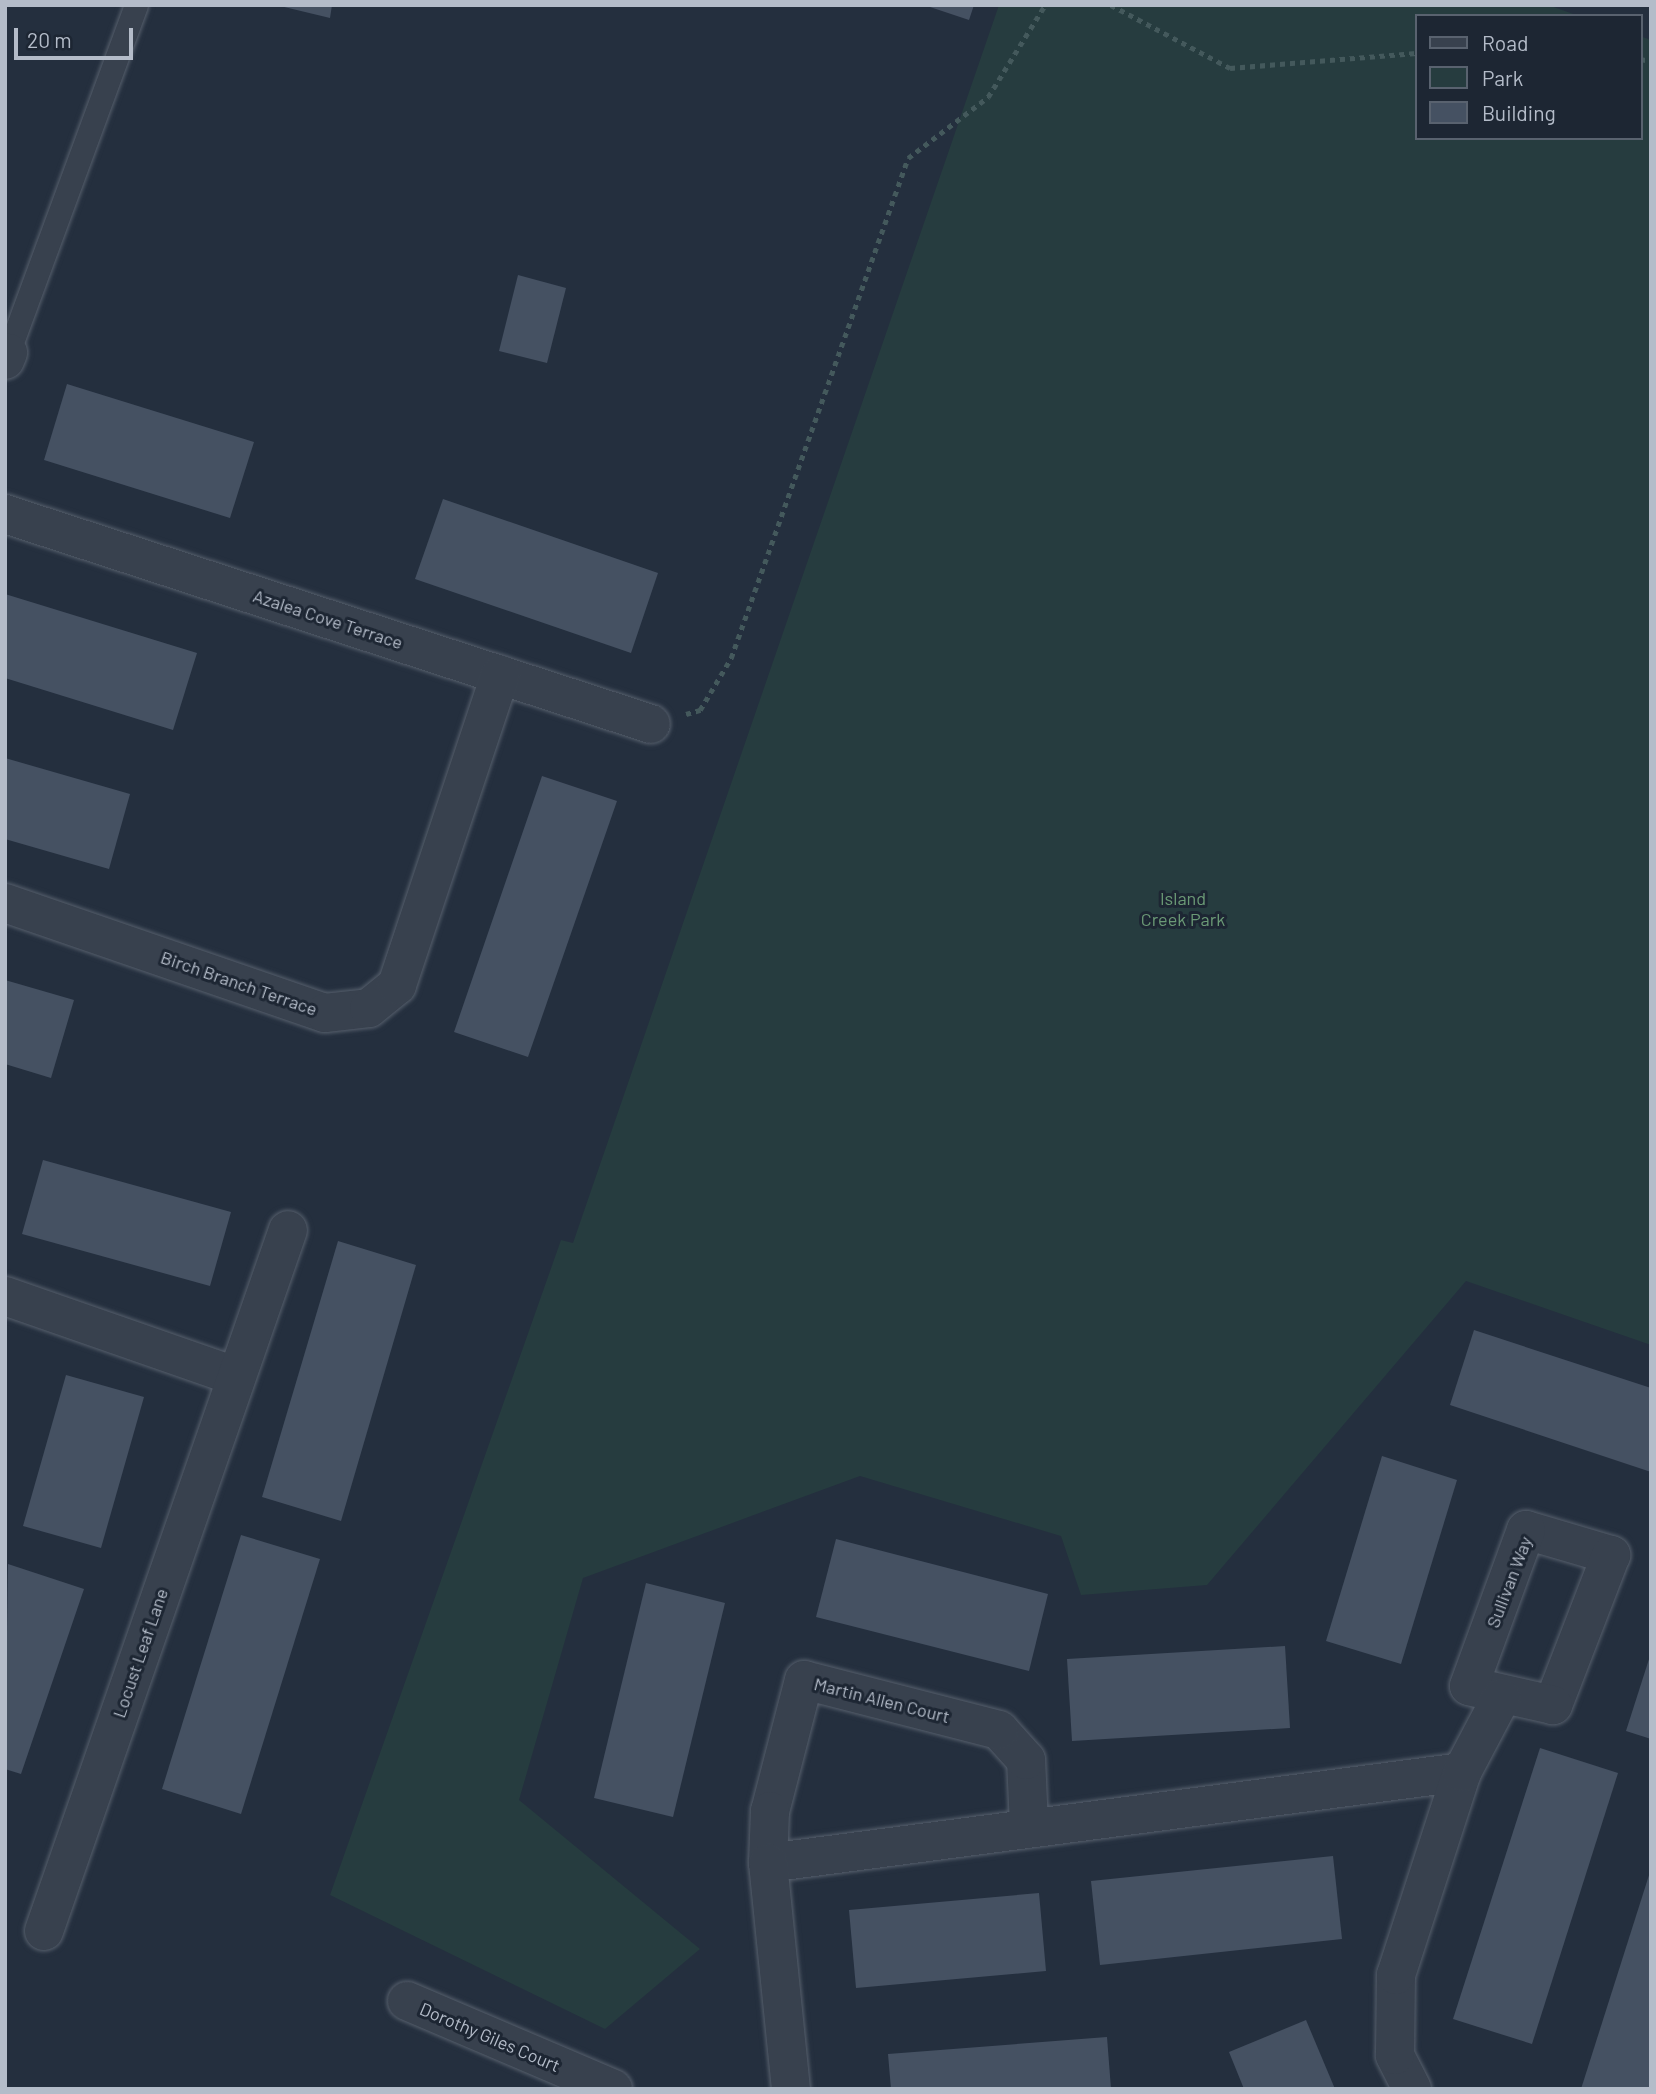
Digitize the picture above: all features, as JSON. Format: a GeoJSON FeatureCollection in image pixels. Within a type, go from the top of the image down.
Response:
{"type":"FeatureCollection","features":[{"type":"Feature","properties":{"kind":"street","name":"Azalea Cove Terrace"},"geometry":{"type":"LineString","coordinates":[[5,514],[651,724]]}},
{"type":"Feature","properties":{"kind":"street","name":"Birch Branch Terrace"},"geometry":{"type":"LineString","coordinates":[[5,903],[326,1013],[369,1008],[397,985],[500,675]]}},
{"type":"Feature","properties":{"kind":"street","name":"Locust Leaf Lane"},"geometry":{"type":"LineString","coordinates":[[44,1931],[288,1230]]}},
{"type":"Feature","properties":{"kind":"street"},"geometry":{"type":"LineString","coordinates":[[5,1296],[235,1376]]}},
{"type":"Feature","properties":{"kind":"street","name":"Sullivan Way"},"geometry":{"type":"LineString","coordinates":[[1526,1530],[1611,1555],[1553,1705],[1501,1698],[1469,1686],[1526,1530]]}},
{"type":"Feature","properties":{"kind":"street","name":"Martin Allen Court"},"geometry":{"type":"LineString","coordinates":[[791,2089],[768,1863],[770,1811],[804,1680],[999,1730],[1026,1760],[1029,1825]]}},
{"type":"Feature","properties":{"kind":"street"},"geometry":{"type":"LineString","coordinates":[[1412,2089],[1395,2055],[1396,1975],[1462,1772],[1501,1698]]}},
{"type":"Feature","properties":{"kind":"street"},"geometry":{"type":"LineString","coordinates":[[768,1863],[1029,1825],[1462,1772]]}},
{"type":"Feature","properties":{"kind":"street","name":"Dorothy Giles Court"},"geometry":{"type":"LineString","coordinates":[[407,2001],[613,2089]]}},
{"type":"Feature","properties":{"kind":"lane"},"geometry":{"type":"LineString","coordinates":[[6,357],[136,5]]}},
{"type":"Feature","properties":{"kind":"path"},"geometry":{"type":"LineString","coordinates":[[651,724],[700,710],[731,659],[908,158],[988,97],[1045,5]]}},
{"type":"Feature","properties":{"kind":"path"},"geometry":{"type":"LineString","coordinates":[[1111,5],[1230,68],[1414,53]]}},
{"type":"Feature","properties":{"kind":"green space","name":"Island Creek Park"},"geometry":{"type":"Polygon","coordinates":[[[999,5],[1548,5],[1573,14],[1414,14],[1414,140],[1642,140],[1642,37],[1651,40],[1651,1345],[1466,1281],[1207,1585],[1081,1595],[1061,1536],[860,1476],[583,1578],[519,1800],[700,1949],[605,2029],[330,1895],[561,1240],[573,1243],[999,5]]]}},
{"type":"Feature","properties":{"kind":"building"},"geometry":{"type":"Polygon","coordinates":[[[276,5],[332,5],[330,18],[276,5]]]}},
{"type":"Feature","properties":{"kind":"building"},"geometry":{"type":"Polygon","coordinates":[[[924,5],[974,5],[969,20],[924,5]]]}},
{"type":"Feature","properties":{"kind":"building"},"geometry":{"type":"Polygon","coordinates":[[[518,275],[566,288],[547,363],[499,351],[518,275]]]}},
{"type":"Feature","properties":{"kind":"building"},"geometry":{"type":"Polygon","coordinates":[[[67,384],[254,442],[230,518],[44,460],[67,384]]]}},
{"type":"Feature","properties":{"kind":"building"},"geometry":{"type":"Polygon","coordinates":[[[443,499],[658,573],[631,653],[415,579],[443,499]]]}},
{"type":"Feature","properties":{"kind":"building"},"geometry":{"type":"Polygon","coordinates":[[[5,594],[197,653],[173,730],[5,678],[5,594]]]}},
{"type":"Feature","properties":{"kind":"building"},"geometry":{"type":"Polygon","coordinates":[[[5,758],[130,794],[109,869],[5,839],[5,758]]]}},
{"type":"Feature","properties":{"kind":"building"},"geometry":{"type":"Polygon","coordinates":[[[542,776],[617,801],[528,1057],[454,1032],[542,776]]]}},
{"type":"Feature","properties":{"kind":"building"},"geometry":{"type":"Polygon","coordinates":[[[5,980],[74,1000],[51,1078],[5,1064],[5,980]]]}},
{"type":"Feature","properties":{"kind":"building"},"geometry":{"type":"Polygon","coordinates":[[[43,1160],[231,1212],[210,1286],[22,1234],[43,1160]]]}},
{"type":"Feature","properties":{"kind":"building"},"geometry":{"type":"Polygon","coordinates":[[[338,1241],[416,1265],[341,1521],[262,1497],[338,1241]]]}},
{"type":"Feature","properties":{"kind":"building"},"geometry":{"type":"Polygon","coordinates":[[[1474,1330],[1651,1388],[1651,1472],[1450,1405],[1474,1330]]]}},
{"type":"Feature","properties":{"kind":"building"},"geometry":{"type":"Polygon","coordinates":[[[66,1375],[144,1397],[101,1548],[23,1526],[66,1375]]]}},
{"type":"Feature","properties":{"kind":"building"},"geometry":{"type":"Polygon","coordinates":[[[1382,1456],[1457,1480],[1401,1664],[1326,1641],[1382,1456]]]}},
{"type":"Feature","properties":{"kind":"building"},"geometry":{"type":"Polygon","coordinates":[[[241,1535],[320,1559],[241,1814],[162,1789],[241,1535]]]}},
{"type":"Feature","properties":{"kind":"building"},"geometry":{"type":"Polygon","coordinates":[[[836,1539],[1048,1594],[1029,1671],[816,1617],[836,1539]]]}},
{"type":"Feature","properties":{"kind":"building"},"geometry":{"type":"Polygon","coordinates":[[[8,1564],[84,1589],[21,1774],[5,1769],[8,1564]]]}},
{"type":"Feature","properties":{"kind":"building"},"geometry":{"type":"Polygon","coordinates":[[[646,1583],[725,1603],[673,1817],[594,1798],[646,1583]]]}},
{"type":"Feature","properties":{"kind":"building"},"geometry":{"type":"Polygon","coordinates":[[[1285,1646],[1290,1728],[1072,1741],[1067,1659],[1285,1646]]]}},
{"type":"Feature","properties":{"kind":"building"},"geometry":{"type":"Polygon","coordinates":[[[1651,1656],[1651,1739],[1626,1731],[1651,1656]]]}},
{"type":"Feature","properties":{"kind":"building"},"geometry":{"type":"Polygon","coordinates":[[[1540,1748],[1618,1773],[1532,2044],[1453,2019],[1540,1748]]]}},
{"type":"Feature","properties":{"kind":"building"},"geometry":{"type":"Polygon","coordinates":[[[1333,1856],[1342,1939],[1100,1965],[1091,1881],[1333,1856]]]}},
{"type":"Feature","properties":{"kind":"building"},"geometry":{"type":"Polygon","coordinates":[[[1650,1872],[1651,2089],[1581,2089],[1650,1872]]]}},
{"type":"Feature","properties":{"kind":"building"},"geometry":{"type":"Polygon","coordinates":[[[1039,1893],[1046,1971],[856,1988],[849,1910],[1039,1893]]]}},
{"type":"Feature","properties":{"kind":"building"},"geometry":{"type":"Polygon","coordinates":[[[1306,2020],[1335,2089],[1244,2089],[1229,2052],[1306,2020]]]}},
{"type":"Feature","properties":{"kind":"building"},"geometry":{"type":"Polygon","coordinates":[[[1107,2037],[1111,2089],[891,2089],[888,2054],[1107,2037]]]}}]}
